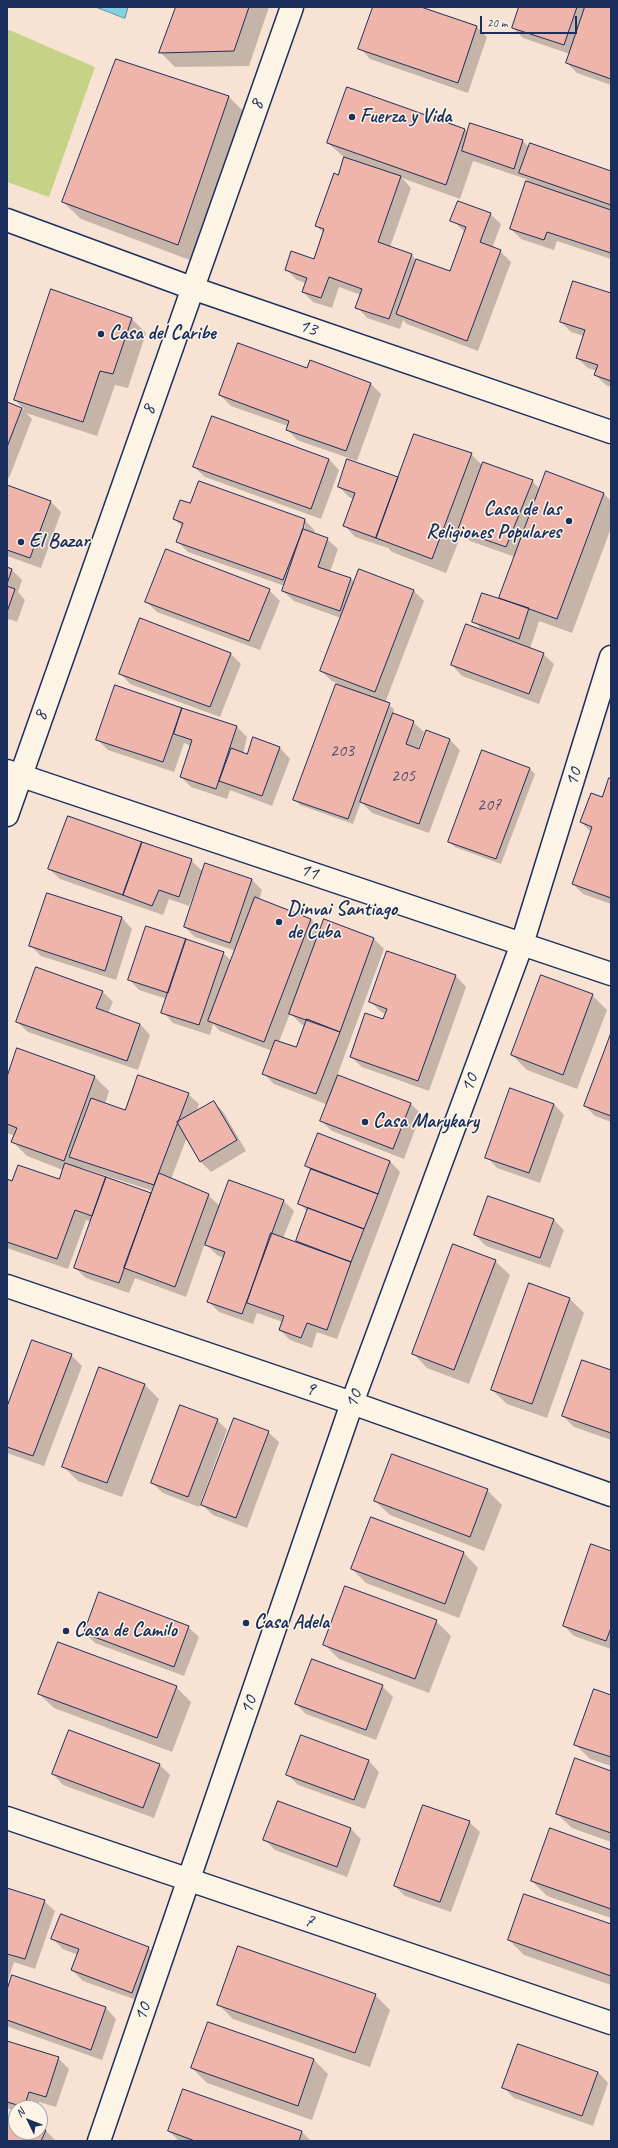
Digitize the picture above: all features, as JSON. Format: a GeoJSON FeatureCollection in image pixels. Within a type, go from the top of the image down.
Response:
{"type":"FeatureCollection","features":[{"type":"Feature","properties":{"kind":"street","name":"8"},"geometry":{"type":"LineString","coordinates":[[7,814],[14,773],[192,288],[292,7]]}},
{"type":"Feature","properties":{"kind":"street","name":"13"},"geometry":{"type":"LineString","coordinates":[[7,220],[192,288],[611,432]]}},
{"type":"Feature","properties":{"kind":"street","name":"10"},"geometry":{"type":"LineString","coordinates":[[99,2141],[352,1403],[522,944],[611,657]]}},
{"type":"Feature","properties":{"kind":"street","name":"11"},"geometry":{"type":"LineString","coordinates":[[14,773],[611,974]]}},
{"type":"Feature","properties":{"kind":"street","name":"9"},"geometry":{"type":"LineString","coordinates":[[7,1286],[352,1403],[611,1495]]}},
{"type":"Feature","properties":{"kind":"street","name":"7"},"geometry":{"type":"LineString","coordinates":[[7,1818],[611,2023]]}},
{"type":"Feature","properties":{"kind":"green space"},"geometry":{"type":"Polygon","coordinates":[[[7,29],[95,67],[49,197],[7,182],[7,29]]]}},
{"type":"Feature","properties":{"kind":"water"},"geometry":{"type":"Polygon","coordinates":[[[96,7],[128,7],[125,18],[96,7]]]}},
{"type":"Feature","properties":{"kind":"building"},"geometry":{"type":"Polygon","coordinates":[[[176,7],[249,7],[234,51],[159,53],[176,7]]]}},
{"type":"Feature","properties":{"kind":"building"},"geometry":{"type":"Polygon","coordinates":[[[373,7],[421,7],[477,26],[458,83],[358,49],[373,7]]]}},
{"type":"Feature","properties":{"kind":"building"},"geometry":{"type":"Polygon","coordinates":[[[519,7],[577,7],[564,45],[512,28],[519,7]]]}},
{"type":"Feature","properties":{"kind":"building"},"geometry":{"type":"Polygon","coordinates":[[[585,7],[611,7],[611,79],[566,63],[585,7]]]}},
{"type":"Feature","properties":{"kind":"building"},"geometry":{"type":"Polygon","coordinates":[[[116,59],[229,96],[178,245],[62,202],[116,59]]]}},
{"type":"Feature","properties":{"kind":"building"},"geometry":{"type":"Polygon","coordinates":[[[347,87],[465,129],[446,185],[327,143],[347,87]]]}},
{"type":"Feature","properties":{"kind":"building"},"geometry":{"type":"Polygon","coordinates":[[[470,123],[523,140],[514,169],[462,151],[470,123]]]}},
{"type":"Feature","properties":{"kind":"building"},"geometry":{"type":"Polygon","coordinates":[[[530,143],[611,171],[611,205],[519,173],[530,143]]]}},
{"type":"Feature","properties":{"kind":"building"},"geometry":{"type":"Polygon","coordinates":[[[344,157],[401,176],[378,242],[412,254],[389,319],[355,308],[362,289],[329,277],[321,298],[302,292],[307,278],[285,270],[291,251],[314,259],[324,229],[315,226],[334,173],[338,175],[344,157]]]}},
{"type":"Feature","properties":{"kind":"building"},"geometry":{"type":"Polygon","coordinates":[[[526,181],[611,210],[611,253],[547,232],[544,240],[510,229],[526,181]]]}},
{"type":"Feature","properties":{"kind":"building"},"geometry":{"type":"Polygon","coordinates":[[[458,201],[491,213],[480,242],[501,250],[467,341],[396,314],[416,259],[450,271],[466,227],[450,221],[458,201]]]}},
{"type":"Feature","properties":{"kind":"building"},"geometry":{"type":"Polygon","coordinates":[[[573,281],[611,293],[611,381],[594,375],[598,365],[576,358],[585,330],[560,322],[573,281]]]}},
{"type":"Feature","properties":{"kind":"building"},"geometry":{"type":"Polygon","coordinates":[[[51,289],[132,318],[113,374],[100,371],[83,422],[14,400],[51,289]]]}},
{"type":"Feature","properties":{"kind":"building"},"geometry":{"type":"Polygon","coordinates":[[[238,343],[307,368],[310,360],[371,383],[346,451],[286,430],[289,421],[219,395],[238,343]]]}},
{"type":"Feature","properties":{"kind":"building"},"geometry":{"type":"Polygon","coordinates":[[[7,402],[22,408],[7,447],[7,402]]]}},
{"type":"Feature","properties":{"kind":"building"},"geometry":{"type":"Polygon","coordinates":[[[212,416],[329,459],[311,509],[193,467],[212,416]]]}},
{"type":"Feature","properties":{"kind":"building"},"geometry":{"type":"Polygon","coordinates":[[[414,434],[472,453],[432,559],[376,538],[414,434]]]}},
{"type":"Feature","properties":{"kind":"building"},"geometry":{"type":"Polygon","coordinates":[[[347,459],[398,477],[376,538],[343,526],[355,493],[338,487],[347,459]]]}},
{"type":"Feature","properties":{"kind":"building"},"geometry":{"type":"Polygon","coordinates":[[[483,462],[533,480],[506,547],[458,530],[483,462]]]}},
{"type":"Feature","properties":{"kind":"building"},"geometry":{"type":"Polygon","coordinates":[[[546,471],[604,493],[557,619],[499,598],[546,471]]]}},
{"type":"Feature","properties":{"kind":"building"},"geometry":{"type":"Polygon","coordinates":[[[199,481],[305,519],[303,529],[283,580],[176,542],[183,523],[173,519],[180,500],[190,503],[199,481]]]}},
{"type":"Feature","properties":{"kind":"building"},"geometry":{"type":"Polygon","coordinates":[[[7,485],[51,501],[30,558],[7,550],[7,485]]]}},
{"type":"Feature","properties":{"kind":"building"},"geometry":{"type":"Polygon","coordinates":[[[303,529],[328,538],[318,567],[351,578],[340,611],[282,591],[303,529]]]}},
{"type":"Feature","properties":{"kind":"building"},"geometry":{"type":"Polygon","coordinates":[[[166,549],[270,589],[249,641],[145,602],[166,549]]]}},
{"type":"Feature","properties":{"kind":"building"},"geometry":{"type":"Polygon","coordinates":[[[7,567],[12,569],[7,584],[7,567]]]}},
{"type":"Feature","properties":{"kind":"building"},"geometry":{"type":"Polygon","coordinates":[[[359,569],[414,590],[375,692],[320,671],[359,569]]]}},
{"type":"Feature","properties":{"kind":"building"},"geometry":{"type":"Polygon","coordinates":[[[7,586],[15,589],[7,612],[7,586]]]}},
{"type":"Feature","properties":{"kind":"building"},"geometry":{"type":"Polygon","coordinates":[[[482,593],[529,608],[519,639],[472,622],[482,593]]]}},
{"type":"Feature","properties":{"kind":"building"},"geometry":{"type":"Polygon","coordinates":[[[140,618],[231,653],[210,707],[119,674],[140,618]]]}},
{"type":"Feature","properties":{"kind":"building"},"geometry":{"type":"Polygon","coordinates":[[[466,624],[544,653],[529,694],[451,665],[466,624]]]}},
{"type":"Feature","properties":{"kind":"building"},"geometry":{"type":"Polygon","coordinates":[[[336,684],[390,703],[348,819],[293,800],[336,684]]]}},
{"type":"Feature","properties":{"kind":"building"},"geometry":{"type":"Polygon","coordinates":[[[115,685],[182,708],[163,762],[96,740],[115,685]]]}},
{"type":"Feature","properties":{"kind":"building"},"geometry":{"type":"Polygon","coordinates":[[[182,708],[237,726],[216,789],[180,777],[192,740],[174,734],[182,708]]]}},
{"type":"Feature","properties":{"kind":"building"},"geometry":{"type":"Polygon","coordinates":[[[393,713],[414,721],[406,744],[419,749],[426,730],[450,739],[419,824],[360,802],[393,713]]]}},
{"type":"Feature","properties":{"kind":"building"},"geometry":{"type":"Polygon","coordinates":[[[253,737],[280,747],[262,796],[219,781],[231,748],[247,754],[253,737]]]}},
{"type":"Feature","properties":{"kind":"building"},"geometry":{"type":"Polygon","coordinates":[[[482,750],[530,768],[496,859],[448,842],[482,750]]]}},
{"type":"Feature","properties":{"kind":"building"},"geometry":{"type":"Polygon","coordinates":[[[609,778],[611,778],[611,898],[572,884],[592,827],[580,822],[591,793],[602,797],[609,778]]]}},
{"type":"Feature","properties":{"kind":"building"},"geometry":{"type":"Polygon","coordinates":[[[68,816],[142,842],[123,895],[48,869],[68,816]]]}},
{"type":"Feature","properties":{"kind":"building"},"geometry":{"type":"Polygon","coordinates":[[[142,842],[192,859],[179,897],[159,890],[152,906],[123,895],[142,842]]]}},
{"type":"Feature","properties":{"kind":"building"},"geometry":{"type":"Polygon","coordinates":[[[205,863],[252,879],[230,943],[184,927],[205,863]]]}},
{"type":"Feature","properties":{"kind":"building"},"geometry":{"type":"Polygon","coordinates":[[[47,893],[122,917],[105,971],[29,946],[47,893]]]}},
{"type":"Feature","properties":{"kind":"building"},"geometry":{"type":"Polygon","coordinates":[[[255,897],[311,919],[264,1042],[208,1021],[255,897]]]}},
{"type":"Feature","properties":{"kind":"building"},"geometry":{"type":"Polygon","coordinates":[[[324,919],[374,938],[340,1032],[289,1014],[324,919]]]}},
{"type":"Feature","properties":{"kind":"building"},"geometry":{"type":"Polygon","coordinates":[[[146,926],[186,939],[168,993],[128,980],[146,926]]]}},
{"type":"Feature","properties":{"kind":"building"},"geometry":{"type":"Polygon","coordinates":[[[186,939],[224,952],[199,1025],[161,1013],[186,939]]]}},
{"type":"Feature","properties":{"kind":"building"},"geometry":{"type":"Polygon","coordinates":[[[387,951],[456,975],[418,1081],[350,1057],[365,1013],[383,1019],[387,1009],[369,1002],[387,951]]]}},
{"type":"Feature","properties":{"kind":"building"},"geometry":{"type":"Polygon","coordinates":[[[36,967],[103,991],[96,1008],[140,1024],[127,1061],[16,1022],[36,967]]]}},
{"type":"Feature","properties":{"kind":"building"},"geometry":{"type":"Polygon","coordinates":[[[541,975],[593,994],[563,1075],[511,1055],[541,975]]]}},
{"type":"Feature","properties":{"kind":"building"},"geometry":{"type":"Polygon","coordinates":[[[307,1019],[340,1032],[316,1094],[262,1074],[275,1040],[296,1047],[307,1019]]]}},
{"type":"Feature","properties":{"kind":"building"},"geometry":{"type":"Polygon","coordinates":[[[611,1033],[611,1116],[584,1106],[611,1033]]]}},
{"type":"Feature","properties":{"kind":"building"},"geometry":{"type":"Polygon","coordinates":[[[17,1048],[95,1076],[64,1161],[11,1142],[17,1128],[7,1124],[7,1077],[17,1048]]]}},
{"type":"Feature","properties":{"kind":"building"},"geometry":{"type":"Polygon","coordinates":[[[138,1075],[189,1093],[154,1185],[69,1157],[91,1098],[125,1110],[138,1075]]]}},
{"type":"Feature","properties":{"kind":"building"},"geometry":{"type":"Polygon","coordinates":[[[338,1075],[411,1103],[393,1149],[320,1121],[338,1075]]]}},
{"type":"Feature","properties":{"kind":"building"},"geometry":{"type":"Polygon","coordinates":[[[510,1088],[554,1104],[529,1173],[485,1158],[510,1088]]]}},
{"type":"Feature","properties":{"kind":"building"},"geometry":{"type":"Polygon","coordinates":[[[214,1101],[237,1140],[200,1162],[177,1122],[214,1101]]]}},
{"type":"Feature","properties":{"kind":"building"},"geometry":{"type":"Polygon","coordinates":[[[318,1133],[390,1161],[378,1194],[305,1166],[318,1133]]]}},
{"type":"Feature","properties":{"kind":"building"},"geometry":{"type":"Polygon","coordinates":[[[65,1163],[106,1177],[92,1216],[75,1210],[57,1259],[7,1242],[7,1179],[12,1181],[18,1165],[59,1179],[65,1163]]]}},
{"type":"Feature","properties":{"kind":"building"},"geometry":{"type":"Polygon","coordinates":[[[311,1169],[378,1194],[364,1229],[298,1204],[311,1169]]]}},
{"type":"Feature","properties":{"kind":"building"},"geometry":{"type":"Polygon","coordinates":[[[159,1173],[209,1194],[175,1287],[124,1268],[159,1173]]]}},
{"type":"Feature","properties":{"kind":"building"},"geometry":{"type":"Polygon","coordinates":[[[106,1177],[151,1193],[119,1283],[74,1268],[106,1177]]]}},
{"type":"Feature","properties":{"kind":"building"},"geometry":{"type":"Polygon","coordinates":[[[229,1180],[284,1200],[242,1314],[207,1302],[225,1252],[205,1245],[229,1180]]]}},
{"type":"Feature","properties":{"kind":"building"},"geometry":{"type":"Polygon","coordinates":[[[488,1196],[554,1219],[540,1258],[474,1235],[488,1196]]]}},
{"type":"Feature","properties":{"kind":"building"},"geometry":{"type":"Polygon","coordinates":[[[308,1208],[364,1229],[351,1262],[296,1241],[308,1208]]]}},
{"type":"Feature","properties":{"kind":"building"},"geometry":{"type":"Polygon","coordinates":[[[271,1233],[351,1262],[327,1330],[307,1323],[301,1338],[279,1330],[284,1316],[247,1303],[271,1233]]]}},
{"type":"Feature","properties":{"kind":"building"},"geometry":{"type":"Polygon","coordinates":[[[453,1244],[496,1260],[454,1370],[412,1354],[453,1244]]]}},
{"type":"Feature","properties":{"kind":"building"},"geometry":{"type":"Polygon","coordinates":[[[529,1283],[570,1298],[532,1404],[491,1390],[529,1283]]]}},
{"type":"Feature","properties":{"kind":"building"},"geometry":{"type":"Polygon","coordinates":[[[32,1340],[72,1354],[33,1456],[7,1447],[7,1407],[32,1340]]]}},
{"type":"Feature","properties":{"kind":"building"},"geometry":{"type":"Polygon","coordinates":[[[582,1360],[611,1370],[611,1433],[562,1416],[582,1360]]]}},
{"type":"Feature","properties":{"kind":"building"},"geometry":{"type":"Polygon","coordinates":[[[99,1367],[145,1384],[107,1483],[62,1467],[99,1367]]]}},
{"type":"Feature","properties":{"kind":"building"},"geometry":{"type":"Polygon","coordinates":[[[180,1405],[218,1419],[188,1497],[151,1483],[180,1405]]]}},
{"type":"Feature","properties":{"kind":"building"},"geometry":{"type":"Polygon","coordinates":[[[234,1418],[269,1431],[236,1518],[201,1505],[234,1418]]]}},
{"type":"Feature","properties":{"kind":"building"},"geometry":{"type":"Polygon","coordinates":[[[392,1454],[488,1489],[470,1537],[374,1501],[392,1454]]]}},
{"type":"Feature","properties":{"kind":"building"},"geometry":{"type":"Polygon","coordinates":[[[371,1517],[464,1552],[445,1604],[351,1569],[371,1517]]]}},
{"type":"Feature","properties":{"kind":"building"},"geometry":{"type":"Polygon","coordinates":[[[591,1544],[611,1551],[611,1628],[606,1641],[563,1626],[591,1544]]]}},
{"type":"Feature","properties":{"kind":"building"},"geometry":{"type":"Polygon","coordinates":[[[345,1586],[437,1620],[415,1679],[323,1645],[345,1586]]]}},
{"type":"Feature","properties":{"kind":"building"},"geometry":{"type":"Polygon","coordinates":[[[99,1592],[189,1626],[174,1667],[84,1633],[99,1592]]]}},
{"type":"Feature","properties":{"kind":"building"},"geometry":{"type":"Polygon","coordinates":[[[58,1642],[177,1686],[157,1738],[38,1694],[58,1642]]]}},
{"type":"Feature","properties":{"kind":"building"},"geometry":{"type":"Polygon","coordinates":[[[312,1659],[383,1685],[366,1730],[295,1704],[312,1659]]]}},
{"type":"Feature","properties":{"kind":"building"},"geometry":{"type":"Polygon","coordinates":[[[594,1689],[611,1695],[611,1757],[574,1745],[594,1689]]]}},
{"type":"Feature","properties":{"kind":"building"},"geometry":{"type":"Polygon","coordinates":[[[69,1730],[160,1764],[143,1808],[52,1774],[69,1730]]]}},
{"type":"Feature","properties":{"kind":"building"},"geometry":{"type":"Polygon","coordinates":[[[301,1735],[369,1760],[354,1800],[286,1775],[301,1735]]]}},
{"type":"Feature","properties":{"kind":"building"},"geometry":{"type":"Polygon","coordinates":[[[575,1758],[611,1771],[611,1833],[556,1814],[575,1758]]]}},
{"type":"Feature","properties":{"kind":"building"},"geometry":{"type":"Polygon","coordinates":[[[278,1801],[351,1828],[337,1867],[263,1840],[278,1801]]]}},
{"type":"Feature","properties":{"kind":"building"},"geometry":{"type":"Polygon","coordinates":[[[423,1805],[470,1821],[440,1902],[394,1886],[423,1805]]]}},
{"type":"Feature","properties":{"kind":"building"},"geometry":{"type":"Polygon","coordinates":[[[550,1828],[611,1850],[611,1909],[531,1881],[550,1828]]]}},
{"type":"Feature","properties":{"kind":"building"},"geometry":{"type":"Polygon","coordinates":[[[7,1888],[45,1900],[25,1959],[7,1954],[7,1888]]]}},
{"type":"Feature","properties":{"kind":"building"},"geometry":{"type":"Polygon","coordinates":[[[524,1894],[611,1924],[611,1976],[508,1940],[524,1894]]]}},
{"type":"Feature","properties":{"kind":"building"},"geometry":{"type":"Polygon","coordinates":[[[61,1914],[149,1947],[132,1993],[71,1970],[79,1949],[51,1939],[61,1914]]]}},
{"type":"Feature","properties":{"kind":"building"},"geometry":{"type":"Polygon","coordinates":[[[238,1946],[376,1994],[355,2053],[217,2005],[238,1946]]]}},
{"type":"Feature","properties":{"kind":"building"},"geometry":{"type":"Polygon","coordinates":[[[12,1975],[106,2007],[91,2050],[7,2020],[7,1990],[12,1975]]]}},
{"type":"Feature","properties":{"kind":"building"},"geometry":{"type":"Polygon","coordinates":[[[208,2022],[314,2059],[298,2106],[191,2068],[208,2022]]]}},
{"type":"Feature","properties":{"kind":"building"},"geometry":{"type":"Polygon","coordinates":[[[7,2041],[59,2057],[46,2097],[29,2092],[26,2100],[8,2100],[7,2102],[7,2041]]]}},
{"type":"Feature","properties":{"kind":"building"},"geometry":{"type":"Polygon","coordinates":[[[518,2044],[598,2072],[582,2116],[502,2088],[518,2044]]]}},
{"type":"Feature","properties":{"kind":"building"},"geometry":{"type":"Polygon","coordinates":[[[183,2089],[302,2131],[299,2141],[195,2141],[168,2131],[183,2089]]]}},
{"type":"Feature","properties":{"kind":"building"},"geometry":{"type":"Polygon","coordinates":[[[7,2116],[8,2140],[41,2140],[41,2141],[7,2141],[7,2116]]]}},
{"type":"Feature","properties":{"kind":"place","name":"Fuerza y Vida"},"geometry":{"type":"Point","coordinates":[352,117]}},
{"type":"Feature","properties":{"kind":"place","name":"Casa del Caribe"},"geometry":{"type":"Point","coordinates":[101,334]}},
{"type":"Feature","properties":{"kind":"place","name":"Casa de las Religiones Populares"},"geometry":{"type":"Point","coordinates":[569,521]}},
{"type":"Feature","properties":{"kind":"place","name":"El Bazar"},"geometry":{"type":"Point","coordinates":[21,542]}},
{"type":"Feature","properties":{"kind":"place","name":"Dinvai Santiago de Cuba"},"geometry":{"type":"Point","coordinates":[279,922]}},
{"type":"Feature","properties":{"kind":"place","name":"Casa Marykary"},"geometry":{"type":"Point","coordinates":[365,1122]}},
{"type":"Feature","properties":{"kind":"place","name":"Casa Adela"},"geometry":{"type":"Point","coordinates":[246,1623]}},
{"type":"Feature","properties":{"kind":"place","name":"Casa de Camilo"},"geometry":{"type":"Point","coordinates":[66,1631]}}]}
